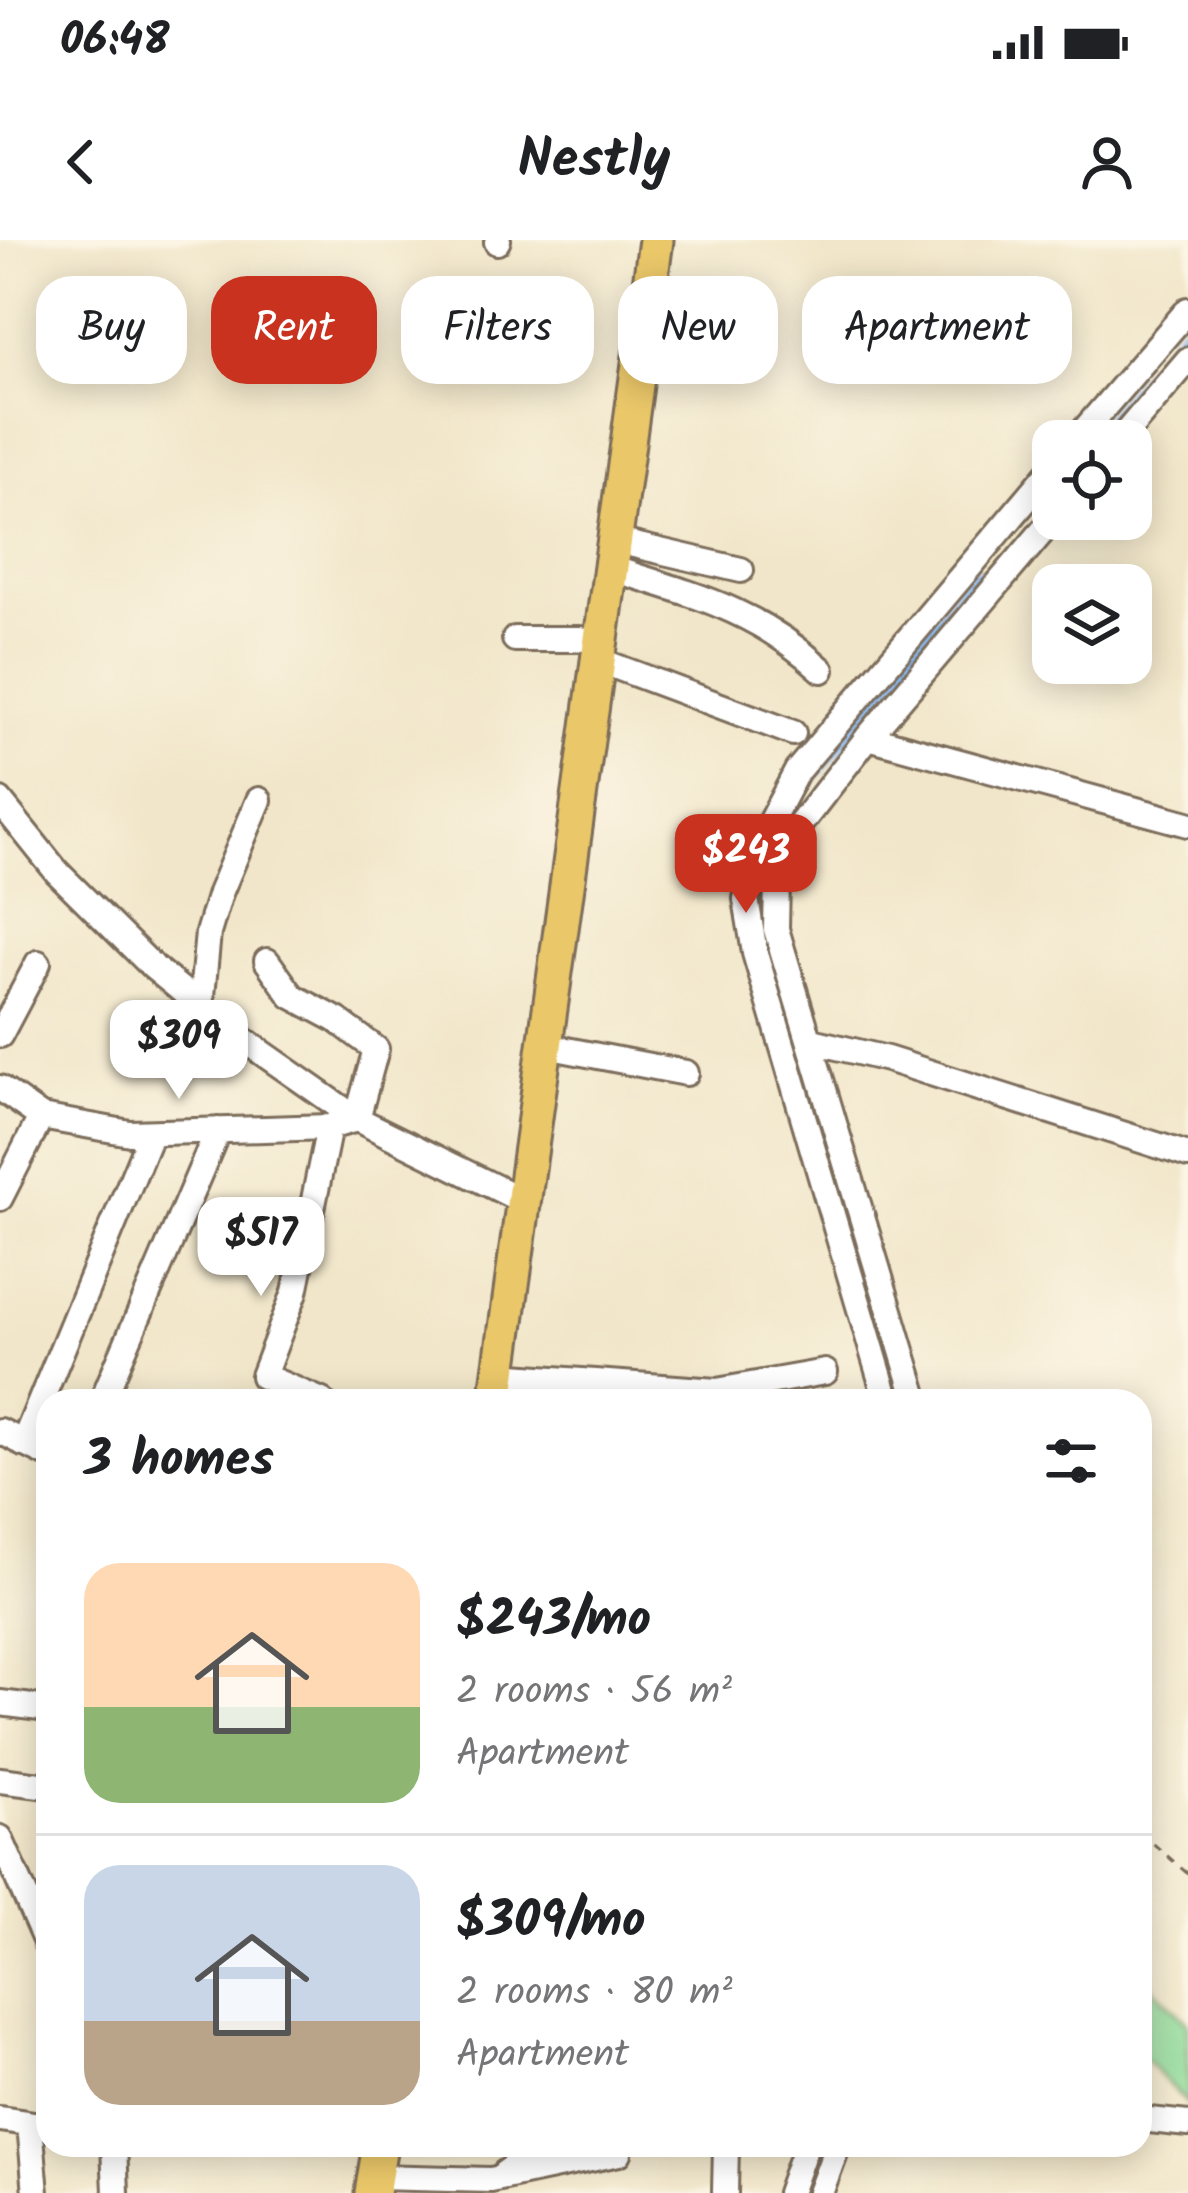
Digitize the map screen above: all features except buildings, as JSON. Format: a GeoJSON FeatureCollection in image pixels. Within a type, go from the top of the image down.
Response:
{"type":"FeatureCollection","features":[{"type":"Feature","properties":{"kind":"highway"},"geometry":{"type":"LineString","coordinates":[[478,1389],[546,1046],[634,240]]}},
{"type":"Feature","properties":{"kind":"highway"},"geometry":{"type":"LineString","coordinates":[[498,1388],[513,1197],[590,650],[615,555],[656,240]]}},
{"type":"Feature","properties":{"kind":"street"},"geometry":{"type":"LineString","coordinates":[[1094,420],[1188,310]]}},
{"type":"Feature","properties":{"kind":"street"},"geometry":{"type":"LineString","coordinates":[[1137,420],[1188,360]]}},
{"type":"Feature","properties":{"kind":"street"},"geometry":{"type":"LineString","coordinates":[[883,1389],[755,953],[746,899],[759,843],[797,771],[1032,492]]}},
{"type":"Feature","properties":{"kind":"street"},"geometry":{"type":"LineString","coordinates":[[914,1389],[776,929],[777,880],[794,832],[1035,540]]}},
{"type":"Feature","properties":{"kind":"street"},"geometry":{"type":"LineString","coordinates":[[615,555],[740,570]]}},
{"type":"Feature","properties":{"kind":"street"},"geometry":{"type":"LineString","coordinates":[[615,555],[731,607],[789,639],[822,670]]}},
{"type":"Feature","properties":{"kind":"street"},"geometry":{"type":"LineString","coordinates":[[515,639],[590,650],[793,733]]}},
{"type":"Feature","properties":{"kind":"street"},"geometry":{"type":"LineString","coordinates":[[868,737],[1188,824]]}},
{"type":"Feature","properties":{"kind":"street"},"geometry":{"type":"LineString","coordinates":[[0,800],[57,872],[153,967],[201,1006],[357,1119],[513,1197]]}},
{"type":"Feature","properties":{"kind":"street"},"geometry":{"type":"LineString","coordinates":[[201,1006],[208,933],[259,800]]}},
{"type":"Feature","properties":{"kind":"street"},"geometry":{"type":"LineString","coordinates":[[268,961],[292,996],[376,1048],[357,1119]]}},
{"type":"Feature","properties":{"kind":"street"},"geometry":{"type":"LineString","coordinates":[[0,1035],[38,963]]}},
{"type":"Feature","properties":{"kind":"street"},"geometry":{"type":"LineString","coordinates":[[812,1041],[887,1059],[1188,1155]]}},
{"type":"Feature","properties":{"kind":"street"},"geometry":{"type":"LineString","coordinates":[[546,1046],[686,1073]]}},
{"type":"Feature","properties":{"kind":"street"},"geometry":{"type":"LineString","coordinates":[[0,1088],[41,1118],[130,1133],[329,1126],[357,1119]]}},
{"type":"Feature","properties":{"kind":"street"},"geometry":{"type":"LineString","coordinates":[[0,1198],[41,1118]]}},
{"type":"Feature","properties":{"kind":"street"},"geometry":{"type":"LineString","coordinates":[[256,1389],[296,1292],[329,1126]]}},
{"type":"Feature","properties":{"kind":"street"},"geometry":{"type":"LineString","coordinates":[[108,1389],[218,1130]]}},
{"type":"Feature","properties":{"kind":"street"},"geometry":{"type":"LineString","coordinates":[[46,1389],[151,1133]]}},
{"type":"Feature","properties":{"kind":"street"},"geometry":{"type":"LineString","coordinates":[[723,1389],[825,1372]]}},
{"type":"Feature","properties":{"kind":"street"},"geometry":{"type":"LineString","coordinates":[[262,1376],[293,1389]]}},
{"type":"Feature","properties":{"kind":"street"},"geometry":{"type":"LineString","coordinates":[[23,1444],[36,1412]]}},
{"type":"Feature","properties":{"kind":"street"},"geometry":{"type":"LineString","coordinates":[[0,1431],[36,1450]]}},
{"type":"Feature","properties":{"kind":"street"},"geometry":{"type":"LineString","coordinates":[[0,1703],[36,1708]]}},
{"type":"Feature","properties":{"kind":"street"},"geometry":{"type":"LineString","coordinates":[[0,1780],[36,1784]]}},
{"type":"Feature","properties":{"kind":"street"},"geometry":{"type":"LineString","coordinates":[[0,1838],[36,1910]]}},
{"type":"Feature","properties":{"kind":"street"},"geometry":{"type":"LineString","coordinates":[[0,2119],[36,2125]]}},
{"type":"Feature","properties":{"kind":"street"},"geometry":{"type":"LineString","coordinates":[[1152,2120],[1188,2124]]}},
{"type":"Feature","properties":{"kind":"street"},"geometry":{"type":"LineString","coordinates":[[36,2193],[38,2157]]}},
{"type":"Feature","properties":{"kind":"street"},"geometry":{"type":"LineString","coordinates":[[114,2157],[116,2193]]}},
{"type":"Feature","properties":{"kind":"street"},"geometry":{"type":"LineString","coordinates":[[495,2186],[527,2157]]}},
{"type":"Feature","properties":{"kind":"street"},"geometry":{"type":"LineString","coordinates":[[370,2177],[495,2186],[602,2157]]}},
{"type":"Feature","properties":{"kind":"street"},"geometry":{"type":"LineString","coordinates":[[725,2193],[726,2157]]}},
{"type":"Feature","properties":{"kind":"street"},"geometry":{"type":"LineString","coordinates":[[789,2193],[802,2157]]}},
{"type":"Feature","properties":{"kind":"street"},"geometry":{"type":"LineString","coordinates":[[820,2193],[834,2157]]}},
{"type":"Feature","properties":{"kind":"path"},"geometry":{"type":"LineString","coordinates":[[1152,1842],[1188,1874]]}},
{"type":"Feature","properties":{"kind":"green space"},"geometry":{"type":"Polygon","coordinates":[[[1152,1986],[1188,2023],[1188,2104],[1152,2067],[1152,1986]]]}},
{"type":"Feature","properties":{"kind":"waterway"},"geometry":{"type":"LineString","coordinates":[[1110,420],[1188,329]]}},
{"type":"Feature","properties":{"kind":"waterway"},"geometry":{"type":"LineString","coordinates":[[900,1389],[771,963],[762,898],[774,842],[801,787],[977,576]]}}]}
